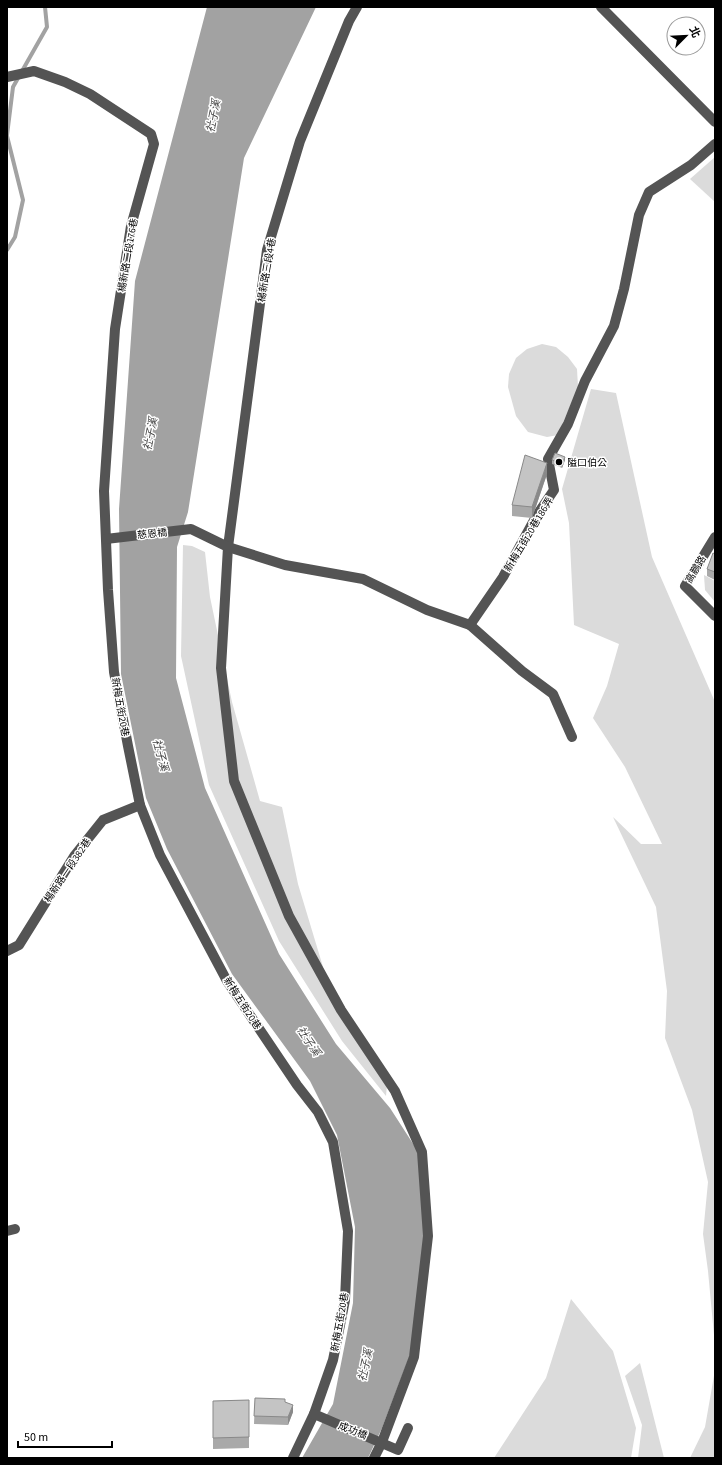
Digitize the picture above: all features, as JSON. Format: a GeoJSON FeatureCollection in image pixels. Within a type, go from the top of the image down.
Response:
{"type":"FeatureCollection","features":[{"type":"Feature","properties":{"kind":"street","name":"楊新路三段4巷"},"geometry":{"type":"LineString","coordinates":[[357,7],[349,21],[300,141],[267,250],[228,547],[221,668],[234,781],[289,916],[341,1010],[395,1091],[422,1152],[428,1236],[414,1357],[382,1442],[374,1458]]}},
{"type":"Feature","properties":{"kind":"street"},"geometry":{"type":"LineString","coordinates":[[601,7],[715,122]]}},
{"type":"Feature","properties":{"kind":"street","name":"楊新路二段176巷"},"geometry":{"type":"LineString","coordinates":[[7,77],[34,72],[65,82],[90,94],[151,134],[154,144],[131,226],[115,329],[104,491],[110,538]]}},
{"type":"Feature","properties":{"kind":"street","name":"新梅五街20巷186弄"},"geometry":{"type":"LineString","coordinates":[[470,625],[503,577],[537,515],[554,490],[548,459],[568,424],[585,381],[614,326],[624,289],[639,215],[649,192],[691,165],[715,144]]}},
{"type":"Feature","properties":{"kind":"street","name":"慈恩橋"},"geometry":{"type":"LineString","coordinates":[[110,538],[191,529],[228,547]]}},
{"type":"Feature","properties":{"kind":"street","name":"高鵬路"},"geometry":{"type":"LineString","coordinates":[[715,537],[685,586],[715,616]]}},
{"type":"Feature","properties":{"kind":"street","name":"新梅五街20巷"},"geometry":{"type":"LineString","coordinates":[[110,538],[108,590],[114,672],[140,805],[160,855],[227,981],[297,1085],[318,1112],[333,1142],[348,1231],[345,1300],[333,1360],[319,1416],[293,1458]]}},
{"type":"Feature","properties":{"kind":"street"},"geometry":{"type":"LineString","coordinates":[[228,547],[285,565],[363,579],[427,610],[470,625],[522,671],[553,694],[572,737]]}},
{"type":"Feature","properties":{"kind":"street","name":"楊新路一段382巷"},"geometry":{"type":"LineString","coordinates":[[7,951],[19,945],[75,855],[103,820],[140,805]]}},
{"type":"Feature","properties":{"kind":"street","name":"成功橋"},"geometry":{"type":"LineString","coordinates":[[319,1416],[398,1450],[408,1428]]}},
{"type":"Feature","properties":{"kind":"shaded area"},"geometry":{"type":"Polygon","coordinates":[[[715,157],[715,202],[690,179],[715,157]]]}},
{"type":"Feature","properties":{"kind":"shaded area"},"geometry":{"type":"Polygon","coordinates":[[[542,344],[556,347],[568,357],[577,369],[578,387],[558,435],[547,437],[528,432],[516,416],[508,387],[509,374],[516,358],[527,349],[542,344]]]}},
{"type":"Feature","properties":{"kind":"shaded area"},"geometry":{"type":"Polygon","coordinates":[[[591,389],[616,393],[652,557],[715,702],[715,1346],[703,1234],[708,1182],[692,1110],[665,1038],[667,991],[656,907],[613,817],[641,844],[662,844],[625,767],[593,718],[607,686],[619,644],[574,625],[569,523],[562,489],[591,389]]]}},
{"type":"Feature","properties":{"kind":"shaded area"},"geometry":{"type":"Polygon","coordinates":[[[183,545],[192,546],[205,552],[210,597],[232,702],[260,801],[282,807],[298,884],[336,1010],[387,1085],[386,1096],[342,1041],[279,941],[209,785],[181,656],[183,545]]]}},
{"type":"Feature","properties":{"kind":"shaded area"},"geometry":{"type":"Polygon","coordinates":[[[704,575],[715,581],[715,602],[705,590],[704,575]]]}},
{"type":"Feature","properties":{"kind":"shaded area"},"geometry":{"type":"Polygon","coordinates":[[[571,1299],[613,1351],[636,1428],[631,1458],[494,1458],[546,1378],[571,1299]]]}},
{"type":"Feature","properties":{"kind":"shaded area"},"geometry":{"type":"Polygon","coordinates":[[[640,1363],[664,1458],[638,1458],[642,1425],[625,1376],[640,1363]]]}},
{"type":"Feature","properties":{"kind":"shaded area"},"geometry":{"type":"Polygon","coordinates":[[[715,1370],[715,1458],[690,1458],[705,1427],[715,1370]]]}},
{"type":"Feature","properties":{"kind":"water"},"geometry":{"type":"Polygon","coordinates":[[[207,7],[316,7],[244,158],[188,512],[177,547],[176,678],[205,788],[279,954],[336,1044],[390,1108],[419,1153],[424,1239],[410,1355],[382,1428],[368,1458],[302,1458],[333,1404],[353,1303],[355,1227],[337,1135],[310,1081],[232,974],[167,849],[146,798],[121,674],[119,509],[135,281],[207,7]]]}},
{"type":"Feature","properties":{"kind":"building"},"geometry":{"type":"Polygon","coordinates":[[[555,453],[565,457],[562,464],[552,460],[555,453]]]}},
{"type":"Feature","properties":{"kind":"building"},"geometry":{"type":"Polygon","coordinates":[[[525,455],[547,463],[532,507],[512,505],[525,455]]]}},
{"type":"Feature","properties":{"kind":"building"},"geometry":{"type":"Polygon","coordinates":[[[713,553],[715,554],[715,572],[707,569],[713,553]]]}},
{"type":"Feature","properties":{"kind":"building"},"geometry":{"type":"Polygon","coordinates":[[[255,1398],[285,1399],[285,1402],[293,1405],[288,1417],[254,1416],[255,1398]]]}},
{"type":"Feature","properties":{"kind":"building"},"geometry":{"type":"Polygon","coordinates":[[[249,1400],[249,1437],[213,1438],[213,1401],[249,1400]]]}},
{"type":"Feature","properties":{"kind":"waterway","name":"社子溪"},"geometry":{"type":"LineString","coordinates":[[7,135],[13,87],[47,27],[45,7]]}},
{"type":"Feature","properties":{"kind":"waterway","name":"社子溪"},"geometry":{"type":"LineString","coordinates":[[7,136],[23,200],[15,237],[7,250]]}},
{"type":"Feature","properties":{"kind":"place","name":"隘口伯公"},"geometry":{"type":"Point","coordinates":[559,462]}}]}
